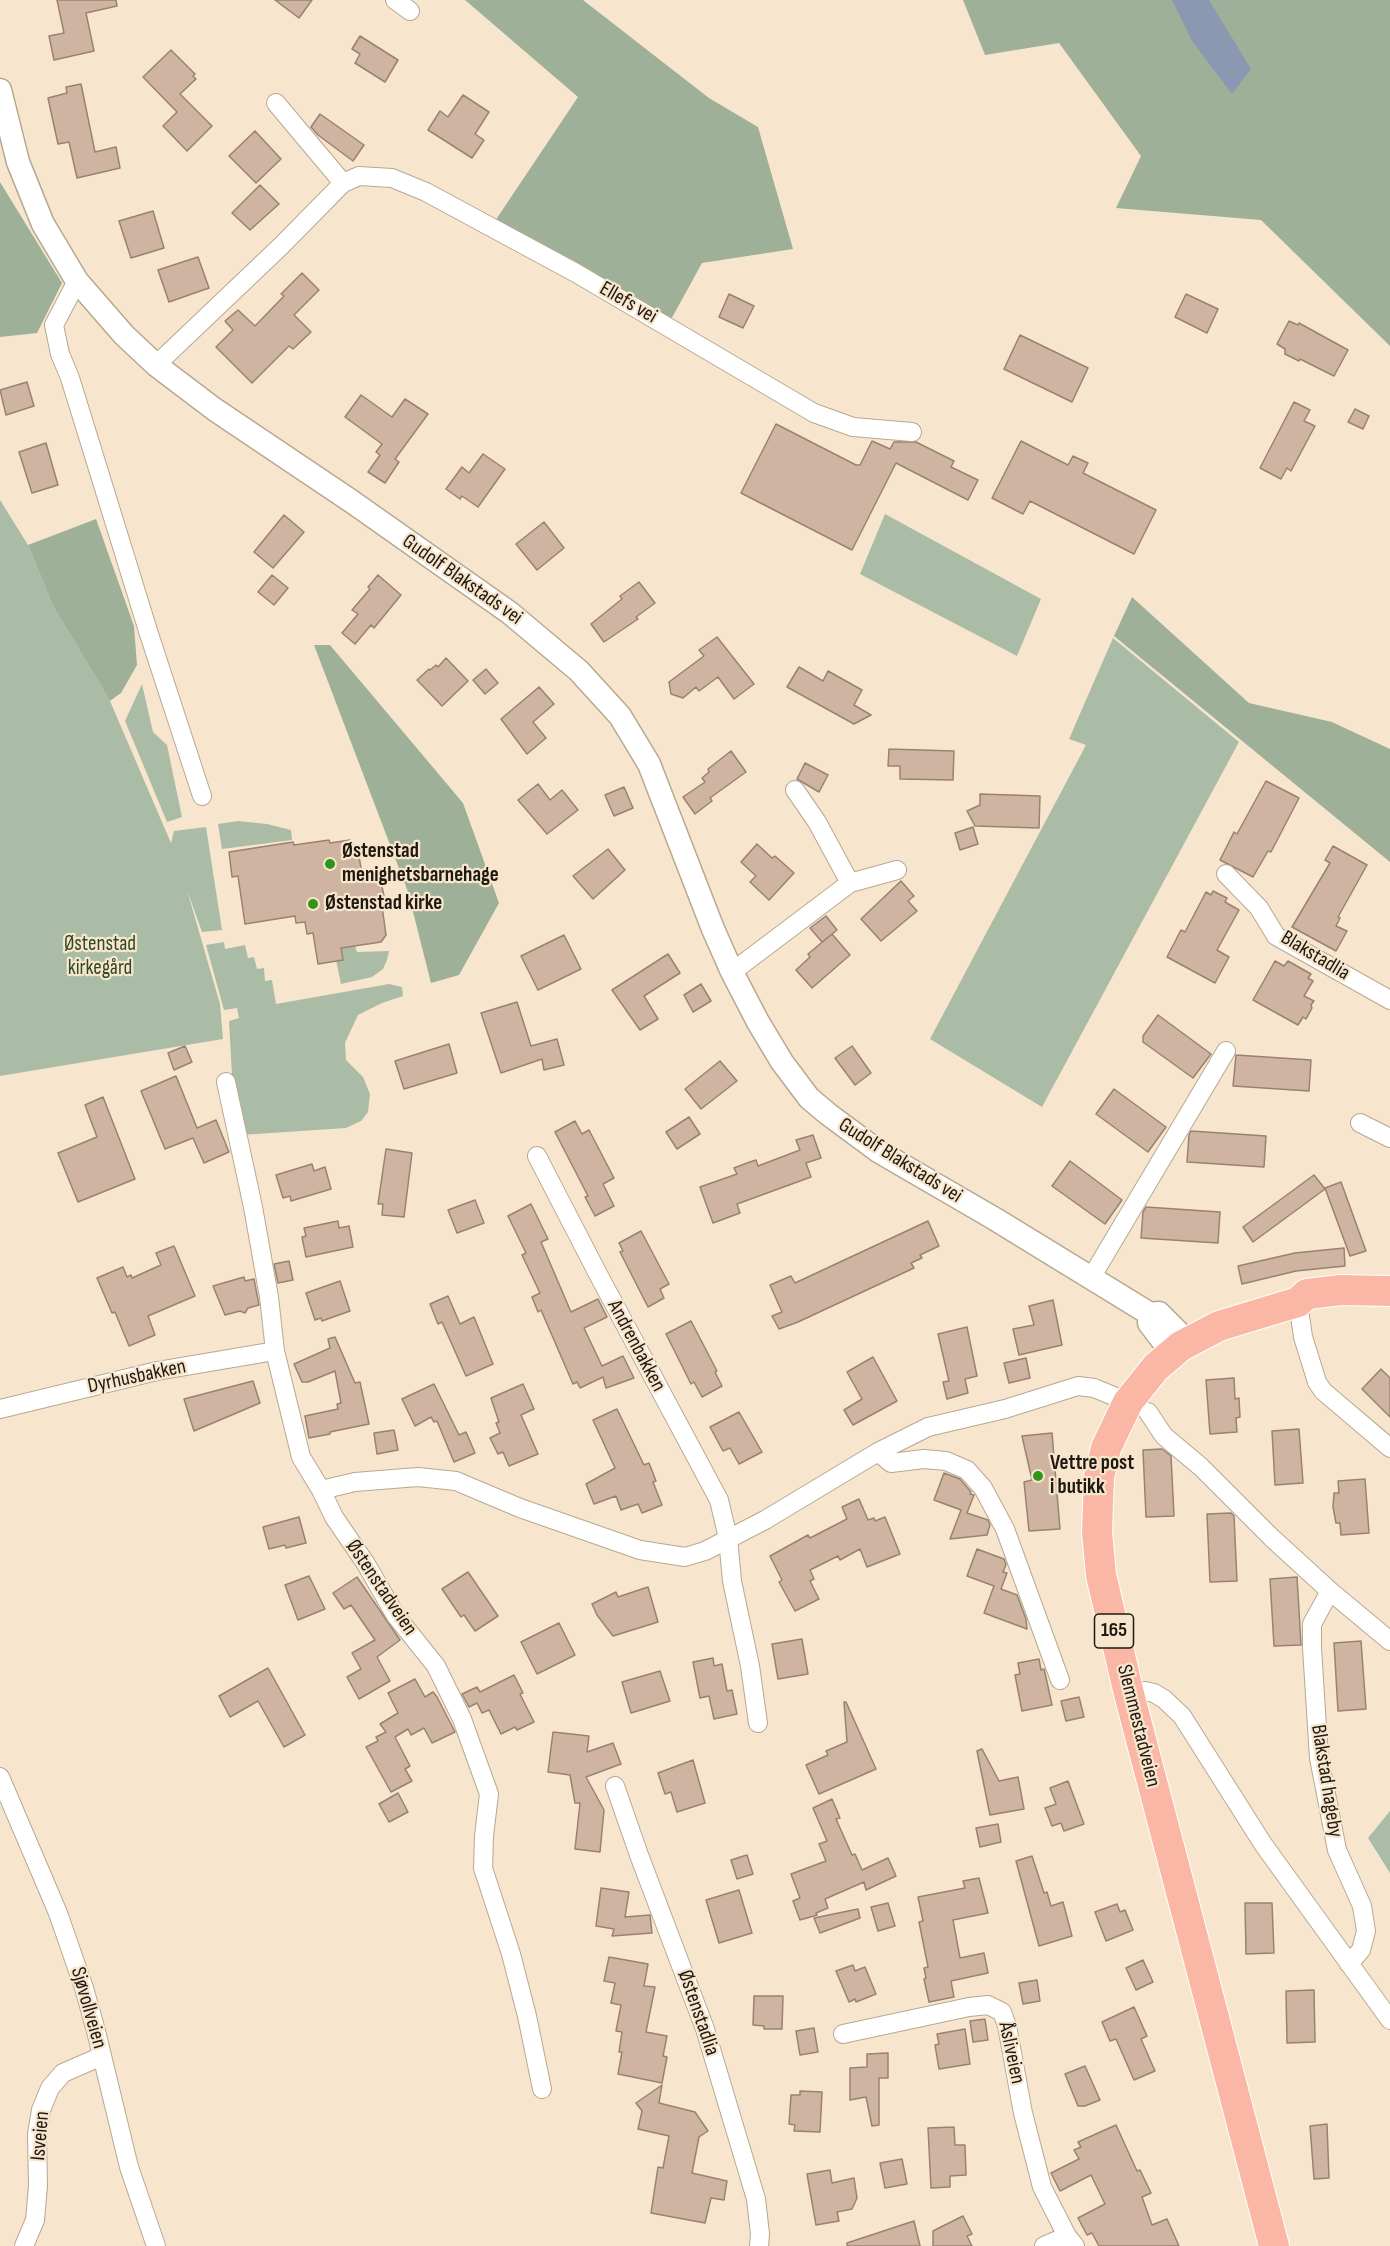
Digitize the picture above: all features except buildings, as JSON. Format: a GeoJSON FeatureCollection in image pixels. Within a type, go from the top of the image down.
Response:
{"type":"FeatureCollection","features":[{"type":"Feature","properties":{"kind":"main road","name":"Slemmestadveien"},"geometry":{"type":"LineString","coordinates":[[1274,2246],[1129,1694],[1101,1575],[1096,1503],[1099,1477],[1106,1448],[1138,1407],[1152,1371],[1180,1347],[1219,1326],[1298,1302],[1307,1294],[1341,1290],[1390,1290]]}},
{"type":"Feature","properties":{"kind":"main road","name":"Slemmestadveien"},"geometry":{"type":"LineString","coordinates":[[1298,1302],[1308,1307],[1324,1308],[1390,1304]]}},
{"type":"Feature","properties":{"kind":"street","name":"Gudolf Blakstads vei"},"geometry":{"type":"LineString","coordinates":[[0,90],[15,152],[33,200],[55,247],[78,281],[124,335],[156,365],[214,409],[351,501],[510,613],[579,671],[620,716],[648,764],[732,972],[782,1062],[809,1098],[878,1151],[1150,1314],[1160,1313],[1180,1347]]}},
{"type":"Feature","properties":{"kind":"street"},"geometry":{"type":"LineString","coordinates":[[156,365],[274,254],[342,183],[276,103]]}},
{"type":"Feature","properties":{"kind":"street","name":"Ellefs vei"},"geometry":{"type":"LineString","coordinates":[[342,183],[359,176],[392,178],[426,192],[576,273],[814,413],[853,427],[912,432]]}},
{"type":"Feature","properties":{"kind":"street"},"geometry":{"type":"LineString","coordinates":[[78,281],[54,325],[60,354],[70,378],[148,634],[202,796]]}},
{"type":"Feature","properties":{"kind":"street"},"geometry":{"type":"LineString","coordinates":[[795,790],[817,822],[850,883]]}},
{"type":"Feature","properties":{"kind":"street"},"geometry":{"type":"LineString","coordinates":[[732,972],[850,883],[897,870]]}},
{"type":"Feature","properties":{"kind":"street","name":"Blakstadlia"},"geometry":{"type":"LineString","coordinates":[[1226,874],[1259,908],[1276,936],[1390,1000]]}},
{"type":"Feature","properties":{"kind":"street"},"geometry":{"type":"LineString","coordinates":[[1090,1278],[1226,1051]]}},
{"type":"Feature","properties":{"kind":"street","name":"Østenstadveien"},"geometry":{"type":"LineString","coordinates":[[226,1082],[253,1207],[269,1297],[275,1351],[301,1457],[334,1517],[366,1564],[396,1616],[436,1666],[462,1719],[489,1794],[483,1868],[511,1954],[542,2089]]}},
{"type":"Feature","properties":{"kind":"street"},"geometry":{"type":"LineString","coordinates":[[1360,1123],[1390,1138]]}},
{"type":"Feature","properties":{"kind":"street","name":"Andrenbakken"},"geometry":{"type":"LineString","coordinates":[[537,1156],[719,1500],[728,1538],[732,1581],[750,1666],[758,1723]]}},
{"type":"Feature","properties":{"kind":"street"},"geometry":{"type":"LineString","coordinates":[[1298,1302],[1305,1345],[1317,1382],[1323,1391],[1390,1448]]}},
{"type":"Feature","properties":{"kind":"street","name":"Dyrhusbakken"},"geometry":{"type":"LineString","coordinates":[[0,1409],[157,1371],[275,1351]]}},
{"type":"Feature","properties":{"kind":"street"},"geometry":{"type":"LineString","coordinates":[[321,1490],[355,1482],[418,1477],[456,1481],[520,1508],[640,1550],[685,1557],[705,1551],[820,1488],[878,1452],[928,1427],[1005,1409],[1078,1386],[1094,1388],[1138,1407],[1164,1436],[1201,1467],[1272,1538],[1390,1641]]}},
{"type":"Feature","properties":{"kind":"street"},"geometry":{"type":"LineString","coordinates":[[878,1452],[891,1463],[924,1459],[946,1461],[967,1470],[983,1488],[1005,1529],[1060,1680]]}},
{"type":"Feature","properties":{"kind":"street","name":"Blakstad hageby"},"geometry":{"type":"LineString","coordinates":[[1330,1591],[1312,1624],[1312,1648],[1319,1758],[1337,1850],[1362,1906],[1366,1931],[1361,1950],[1349,1964]]}},
{"type":"Feature","properties":{"kind":"street"},"geometry":{"type":"LineString","coordinates":[[1129,1694],[1145,1691],[1154,1693],[1182,1716],[1263,1844],[1390,2020]]}},
{"type":"Feature","properties":{"kind":"street","name":"Sjøvollveien"},"geometry":{"type":"LineString","coordinates":[[0,1777],[58,1913],[84,1988],[129,2167],[156,2246]]}},
{"type":"Feature","properties":{"kind":"street","name":"Østenstadlia"},"geometry":{"type":"LineString","coordinates":[[615,1786],[705,2029],[756,2199],[759,2246]]}},
{"type":"Feature","properties":{"kind":"street","name":"Åsliveien"},"geometry":{"type":"LineString","coordinates":[[843,2034],[969,2007],[988,2005],[1002,2012],[1007,2026],[1023,2113],[1042,2187],[1071,2241]]}},
{"type":"Feature","properties":{"kind":"street","name":"Isveien"},"geometry":{"type":"LineString","coordinates":[[24,2246],[35,2220],[38,2186],[37,2134],[41,2110],[50,2088],[63,2073],[102,2056]]}},
{"type":"Feature","properties":{"kind":"street"},"geometry":{"type":"LineString","coordinates":[[1044,2246],[1071,2241]]}},
{"type":"Feature","properties":{"kind":"green space"},"geometry":{"type":"Polygon","coordinates":[[[465,0],[583,0],[709,98],[758,127],[793,249],[702,263],[668,325],[491,227],[578,97],[465,0]]]}},
{"type":"Feature","properties":{"kind":"green space"},"geometry":{"type":"Polygon","coordinates":[[[963,0],[1390,0],[1390,346],[1261,220],[1116,208],[1141,156],[1059,43],[985,55],[963,0]]]}},
{"type":"Feature","properties":{"kind":"green space"},"geometry":{"type":"Polygon","coordinates":[[[0,182],[62,283],[37,333],[0,337],[0,182]]]}},
{"type":"Feature","properties":{"kind":"green space","name":"Østenstad kirkegård"},"geometry":{"type":"Polygon","coordinates":[[[0,500],[28,545],[53,606],[110,701],[171,843],[174,831],[206,827],[222,930],[202,932],[187,890],[220,1004],[223,1039],[0,1076],[0,500]]]}},
{"type":"Feature","properties":{"kind":"green space"},"geometry":{"type":"Polygon","coordinates":[[[885,514],[1041,599],[1017,656],[860,574],[885,514]]]}},
{"type":"Feature","properties":{"kind":"green space"},"geometry":{"type":"Polygon","coordinates":[[[96,519],[134,626],[137,665],[121,693],[110,701],[53,606],[28,545],[96,519]]]}},
{"type":"Feature","properties":{"kind":"green space"},"geometry":{"type":"Polygon","coordinates":[[[1132,597],[1249,703],[1332,722],[1390,749],[1390,862],[1114,636],[1132,597]]]}},
{"type":"Feature","properties":{"kind":"green space"},"geometry":{"type":"Polygon","coordinates":[[[1113,638],[1239,742],[1042,1107],[930,1039],[1086,745],[1069,739],[1113,638]]]}},
{"type":"Feature","properties":{"kind":"green space"},"geometry":{"type":"Polygon","coordinates":[[[314,645],[330,645],[463,803],[499,903],[459,975],[431,983],[408,892],[314,645]]]}},
{"type":"Feature","properties":{"kind":"green space"},"geometry":{"type":"Polygon","coordinates":[[[142,684],[153,732],[167,745],[182,817],[167,822],[125,721],[142,684]]]}},
{"type":"Feature","properties":{"kind":"green space"},"geometry":{"type":"Polygon","coordinates":[[[238,821],[267,824],[291,830],[292,840],[222,849],[218,824],[238,821]]]}},
{"type":"Feature","properties":{"kind":"green space"},"geometry":{"type":"Polygon","coordinates":[[[224,942],[225,949],[245,945],[248,958],[254,957],[257,969],[264,968],[265,981],[272,980],[276,1004],[389,984],[402,987],[403,996],[358,1015],[345,1043],[346,1060],[363,1077],[370,1094],[368,1112],[361,1121],[346,1128],[241,1135],[233,1093],[229,1021],[239,1018],[237,1008],[224,1010],[206,945],[224,942]]]}},
{"type":"Feature","properties":{"kind":"green space"},"geometry":{"type":"Polygon","coordinates":[[[355,946],[357,952],[389,951],[387,960],[383,969],[372,977],[341,984],[336,960],[341,948],[355,946]]]}},
{"type":"Feature","properties":{"kind":"green space"},"geometry":{"type":"Polygon","coordinates":[[[1390,1811],[1390,1873],[1368,1838],[1390,1811]]]}},
{"type":"Feature","properties":{"kind":"water"},"geometry":{"type":"Polygon","coordinates":[[[1172,0],[1209,0],[1251,69],[1232,94],[1192,41],[1172,0]]]}},
{"type":"Feature","properties":{"kind":"place","name":"Østenstad menighetsbarnehage"},"geometry":{"type":"Point","coordinates":[330,864]}},
{"type":"Feature","properties":{"kind":"place","name":"Østenstad kirke"},"geometry":{"type":"Point","coordinates":[313,904]}},
{"type":"Feature","properties":{"kind":"place","name":"Vettre post i butikk"},"geometry":{"type":"Point","coordinates":[1038,1476]}}]}
